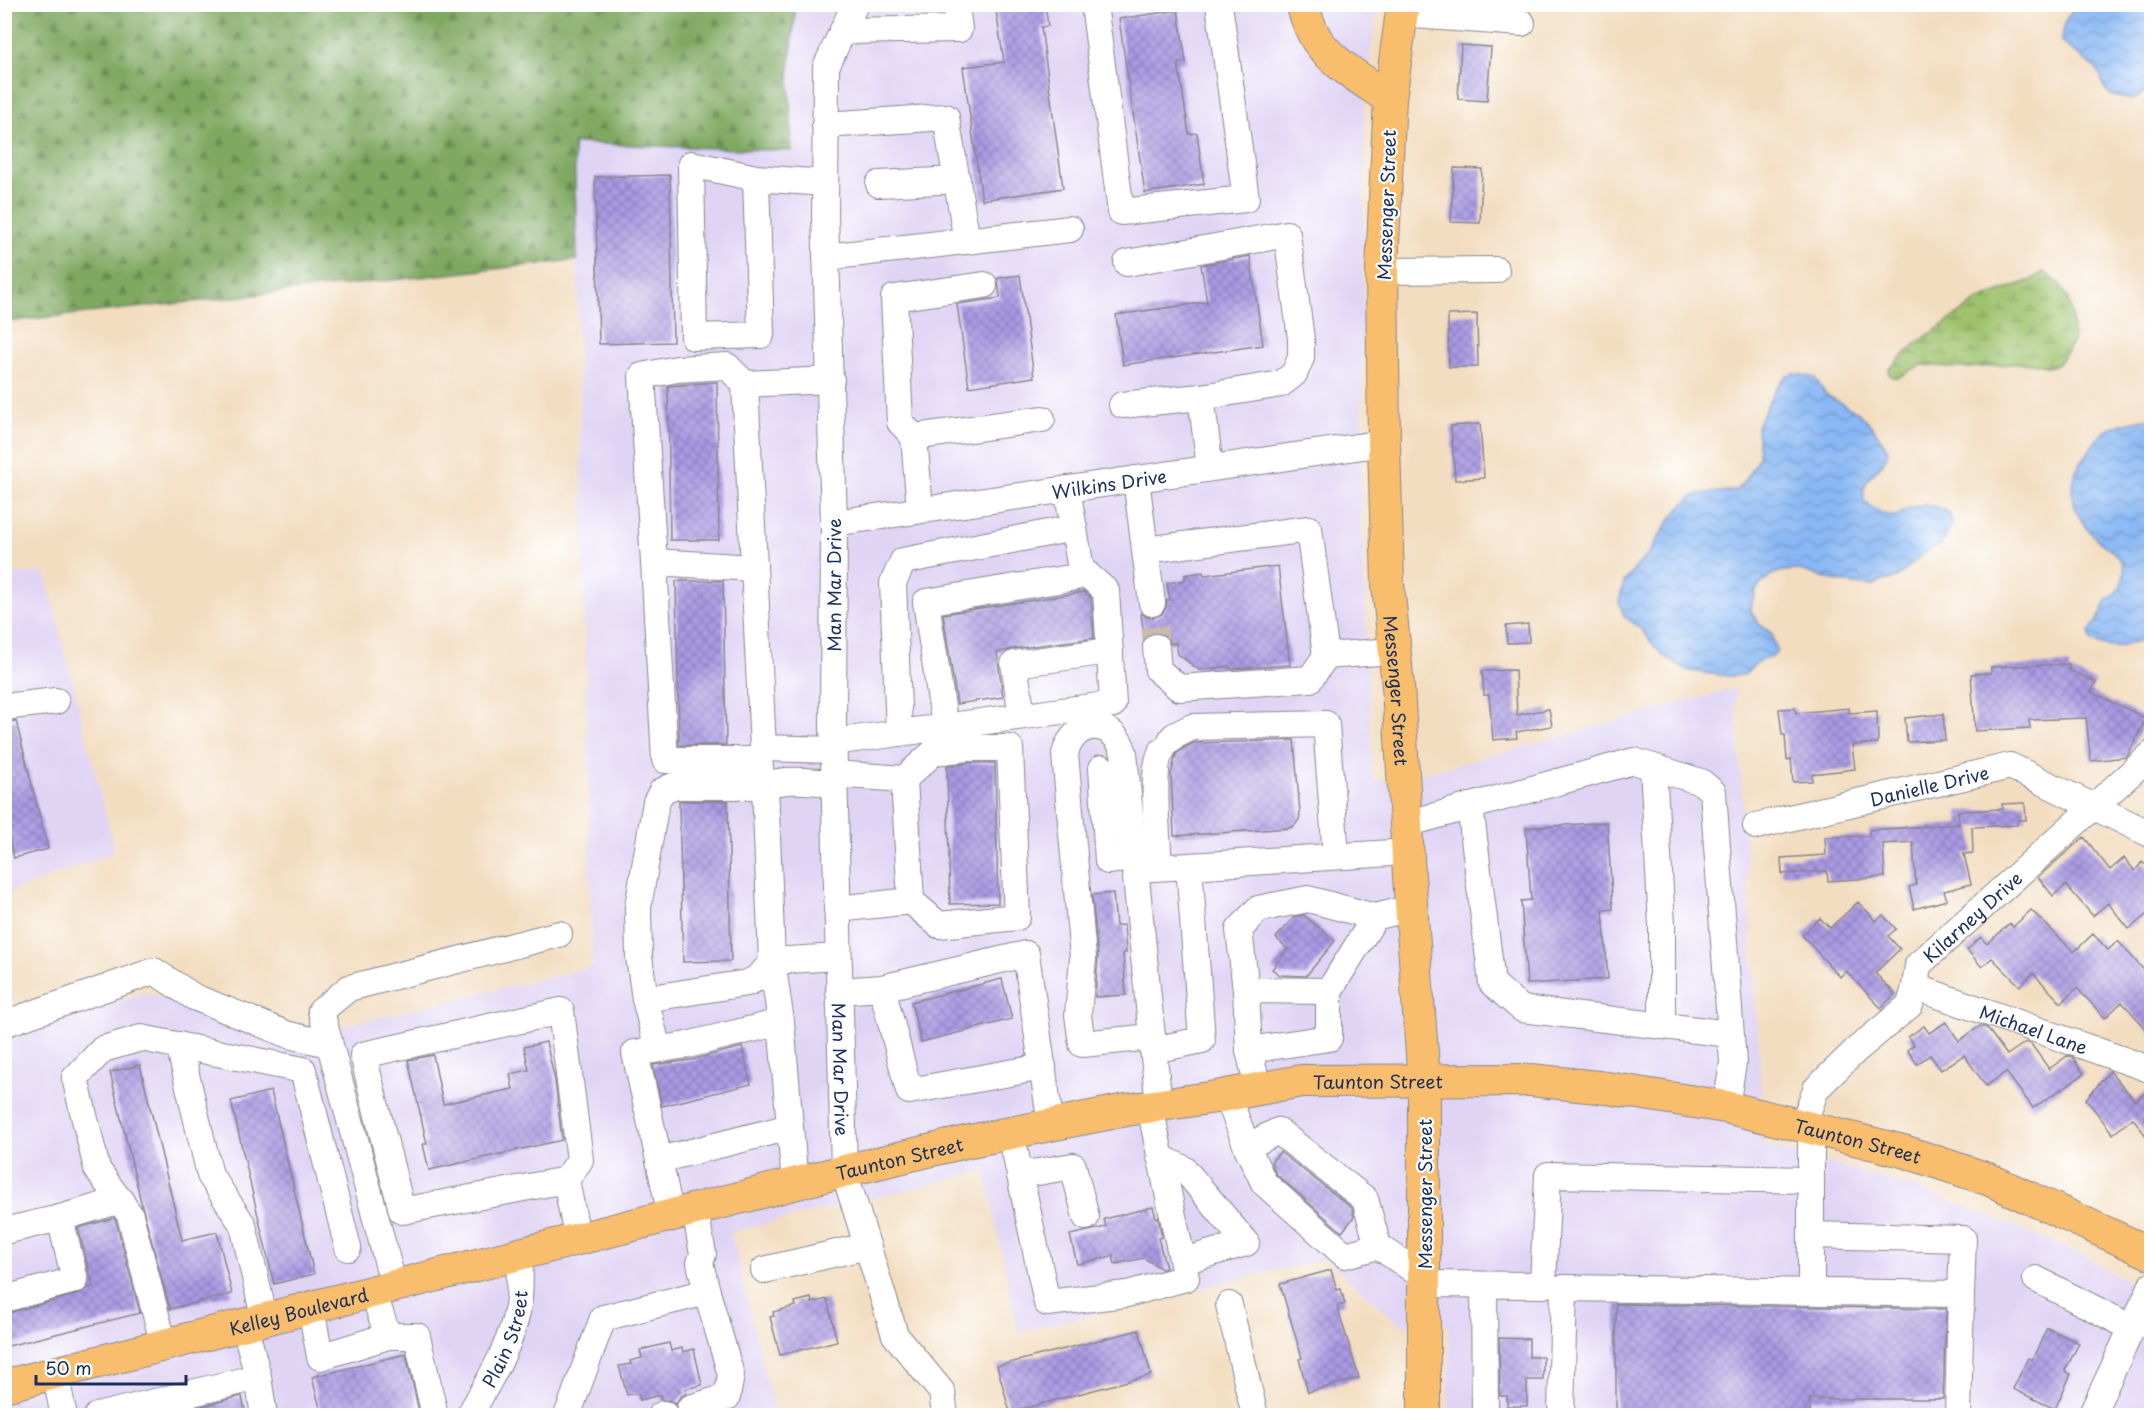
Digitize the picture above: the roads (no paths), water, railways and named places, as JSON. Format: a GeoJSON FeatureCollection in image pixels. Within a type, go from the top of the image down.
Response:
{"type":"FeatureCollection","features":[{"type":"Feature","properties":{"kind":"main road"},"geometry":{"type":"LineString","coordinates":[[1302,4],[1309,26],[1324,49],[1390,99]]}},
{"type":"Feature","properties":{"kind":"main road","name":"Messenger Street"},"geometry":{"type":"LineString","coordinates":[[1402,9],[1390,99],[1382,271],[1384,443],[1388,584],[1398,686],[1424,1082],[1424,1416]]}},
{"type":"Feature","properties":{"kind":"main road","name":"Taunton Street"},"geometry":{"type":"LineString","coordinates":[[586,1238],[843,1171],[1011,1133],[1301,1081],[1531,1080],[1607,1088],[1726,1107],[1903,1151],[1988,1179],[2151,1254]]}},
{"type":"Feature","properties":{"kind":"main road","name":"Kelley Boulevard"},"geometry":{"type":"LineString","coordinates":[[4,1386],[586,1238]]}},
{"type":"Feature","properties":{"kind":"street"},"geometry":{"type":"LineString","coordinates":[[843,31],[959,29],[956,4]]}},
{"type":"Feature","properties":{"kind":"street"},"geometry":{"type":"LineString","coordinates":[[1094,4],[1121,212],[1246,199],[1219,4]]}},
{"type":"Feature","properties":{"kind":"street","name":"Man Mar Drive"},"geometry":{"type":"LineString","coordinates":[[855,5],[826,67],[825,125],[826,257],[834,523],[834,763],[843,1171],[895,1335],[942,1392],[945,1416]]}},
{"type":"Feature","properties":{"kind":"street"},"geometry":{"type":"LineString","coordinates":[[1402,9],[1522,22]]}},
{"type":"Feature","properties":{"kind":"street"},"geometry":{"type":"LineString","coordinates":[[825,125],[946,117],[967,241]]}},
{"type":"Feature","properties":{"kind":"street"},"geometry":{"type":"LineString","coordinates":[[756,178],[761,335],[694,337],[691,164],[756,178],[825,183]]}},
{"type":"Feature","properties":{"kind":"street"},"geometry":{"type":"LineString","coordinates":[[879,184],[957,180]]}},
{"type":"Feature","properties":{"kind":"street"},"geometry":{"type":"LineString","coordinates":[[826,257],[1070,229]]}},
{"type":"Feature","properties":{"kind":"street"},"geometry":{"type":"LineString","coordinates":[[1122,405],[1201,397],[1281,384],[1294,374],[1301,358],[1301,339],[1287,234],[1127,263]]}},
{"type":"Feature","properties":{"kind":"street"},"geometry":{"type":"LineString","coordinates":[[1382,271],[1496,270]]}},
{"type":"Feature","properties":{"kind":"street"},"geometry":{"type":"LineString","coordinates":[[920,510],[914,437],[900,422],[894,298],[984,285]]}},
{"type":"Feature","properties":{"kind":"street"},"geometry":{"type":"LineString","coordinates":[[795,1184],[781,1022],[772,961],[765,786],[761,775],[761,754],[754,568],[745,384],[727,366],[677,369],[642,376],[665,760],[761,754],[834,763],[903,779]]}},
{"type":"Feature","properties":{"kind":"street"},"geometry":{"type":"LineString","coordinates":[[745,384],[831,380]]}},
{"type":"Feature","properties":{"kind":"street"},"geometry":{"type":"LineString","coordinates":[[1201,397],[1210,468]]}},
{"type":"Feature","properties":{"kind":"street"},"geometry":{"type":"LineString","coordinates":[[914,437],[1042,420]]}},
{"type":"Feature","properties":{"kind":"street","name":"Wilkins Drive"},"geometry":{"type":"LineString","coordinates":[[834,523],[1384,443]]}},
{"type":"Feature","properties":{"kind":"street"},"geometry":{"type":"LineString","coordinates":[[1136,479],[1158,670],[1179,688],[1310,679],[1326,656],[1309,529],[1145,550]]}},
{"type":"Feature","properties":{"kind":"street"},"geometry":{"type":"LineString","coordinates":[[658,1049],[645,999],[639,957],[638,907],[653,813],[662,791],[673,786],[765,786],[786,781],[834,763],[899,733],[1113,704],[1106,591],[1082,569],[1067,489]]}},
{"type":"Feature","properties":{"kind":"street"},"geometry":{"type":"LineString","coordinates":[[899,733],[893,583],[903,561],[1074,528]]}},
{"type":"Feature","properties":{"kind":"street"},"geometry":{"type":"LineString","coordinates":[[654,562],[754,568]]}},
{"type":"Feature","properties":{"kind":"street"},"geometry":{"type":"LineString","coordinates":[[945,727],[926,602],[1088,575]]}},
{"type":"Feature","properties":{"kind":"street"},"geometry":{"type":"LineString","coordinates":[[1022,716],[1014,664],[1110,651]]}},
{"type":"Feature","properties":{"kind":"street"},"geometry":{"type":"LineString","coordinates":[[1326,656],[1393,651]]}},
{"type":"Feature","properties":{"kind":"street"},"geometry":{"type":"LineString","coordinates":[[4,707],[56,701]]}},
{"type":"Feature","properties":{"kind":"street"},"geometry":{"type":"LineString","coordinates":[[1143,865],[1156,783],[1157,756],[1174,736],[1192,727],[1326,724],[1336,856]]}},
{"type":"Feature","properties":{"kind":"street"},"geometry":{"type":"LineString","coordinates":[[1011,1133],[1047,1303],[1127,1294],[1186,1278],[1161,1157],[1154,1106],[1152,1044],[1143,865],[1124,753],[1116,736],[1108,730],[1089,727],[1080,730],[1067,745],[1065,754],[1083,958],[1078,1015],[1082,1044],[1152,1044],[1202,1040],[1189,866]]}},
{"type":"Feature","properties":{"kind":"street"},"geometry":{"type":"LineString","coordinates":[[837,909],[910,901],[939,925],[1017,917],[1010,748],[967,748],[934,752],[903,779]]}},
{"type":"Feature","properties":{"kind":"street","name":"Kilarney Drive"},"geometry":{"type":"LineString","coordinates":[[1810,1292],[1811,1180],[1807,1126],[1816,1089],[1855,1051],[1910,1005],[1918,965],[2096,807],[2151,754]]}},
{"type":"Feature","properties":{"kind":"street"},"geometry":{"type":"LineString","coordinates":[[1102,768],[1108,861],[1143,865],[1189,866],[1336,856],[1407,838],[1470,806],[1634,761],[1701,782],[1713,792],[1732,1063],[1726,1107]]}},
{"type":"Feature","properties":{"kind":"street","name":"Danielle Drive"},"geometry":{"type":"LineString","coordinates":[[1756,826],[2010,766],[2151,835]]}},
{"type":"Feature","properties":{"kind":"street"},"geometry":{"type":"LineString","coordinates":[[1653,767],[1662,925],[1662,1026]]}},
{"type":"Feature","properties":{"kind":"street"},"geometry":{"type":"LineString","coordinates":[[903,779],[910,901]]}},
{"type":"Feature","properties":{"kind":"street"},"geometry":{"type":"LineString","coordinates":[[1470,806],[1492,983],[1522,1009],[1730,1034]]}},
{"type":"Feature","properties":{"kind":"street"},"geometry":{"type":"LineString","coordinates":[[1258,1089],[1249,1050],[1246,990],[1239,930],[1258,909],[1308,899],[1375,917],[1411,908]]}},
{"type":"Feature","properties":{"kind":"street"},"geometry":{"type":"LineString","coordinates":[[1249,1050],[1329,1038],[1329,991],[1375,917]]}},
{"type":"Feature","properties":{"kind":"street"},"geometry":{"type":"LineString","coordinates":[[388,1336],[383,1290],[355,1140],[321,1011],[349,988],[559,934]]}},
{"type":"Feature","properties":{"kind":"street"},"geometry":{"type":"LineString","coordinates":[[839,990],[882,988],[1026,954],[1051,1126]]}},
{"type":"Feature","properties":{"kind":"street"},"geometry":{"type":"LineString","coordinates":[[645,999],[747,983],[756,980],[772,961],[838,957]]}},
{"type":"Feature","properties":{"kind":"street"},"geometry":{"type":"LineString","coordinates":[[4,1024],[154,971],[195,997],[332,1053],[363,1055],[561,1011],[579,1160],[566,1180],[402,1211],[363,1055]]}},
{"type":"Feature","properties":{"kind":"street","name":"Michael Lane"},"geometry":{"type":"LineString","coordinates":[[1915,987],[2151,1070]]}},
{"type":"Feature","properties":{"kind":"street"},"geometry":{"type":"LineString","coordinates":[[882,988],[909,1091],[1042,1067]]}},
{"type":"Feature","properties":{"kind":"street"},"geometry":{"type":"LineString","coordinates":[[1246,990],[1329,991]]}},
{"type":"Feature","properties":{"kind":"street"},"geometry":{"type":"LineString","coordinates":[[690,1408],[727,1397],[731,1375],[700,1263],[703,1254],[681,1214],[659,1160],[635,1053],[687,1045],[781,1022]]}},
{"type":"Feature","properties":{"kind":"street"},"geometry":{"type":"LineString","coordinates":[[164,1346],[130,1215],[97,1169],[75,1078],[103,1049],[141,1038],[303,1070],[332,1053]]}},
{"type":"Feature","properties":{"kind":"street"},"geometry":{"type":"LineString","coordinates":[[179,1045],[210,1175],[243,1225],[264,1416]]}},
{"type":"Feature","properties":{"kind":"street"},"geometry":{"type":"LineString","coordinates":[[303,1070],[348,1248]]}},
{"type":"Feature","properties":{"kind":"street"},"geometry":{"type":"LineString","coordinates":[[1227,1095],[1264,1183],[1346,1255],[1378,1246]]}},
{"type":"Feature","properties":{"kind":"street"},"geometry":{"type":"LineString","coordinates":[[659,1160],[790,1127]]}},
{"type":"Feature","properties":{"kind":"street"},"geometry":{"type":"LineString","coordinates":[[1247,1147],[1278,1131],[1365,1199],[1378,1246],[1424,1280],[1554,1287],[1961,1294]]}},
{"type":"Feature","properties":{"kind":"street"},"geometry":{"type":"LineString","coordinates":[[324,1147],[355,1140]]}},
{"type":"Feature","properties":{"kind":"street"},"geometry":{"type":"LineString","coordinates":[[1161,1157],[1184,1169],[1246,1243],[1183,1261]]}},
{"type":"Feature","properties":{"kind":"street"},"geometry":{"type":"LineString","coordinates":[[1020,1175],[1073,1166],[1086,1217]]}},
{"type":"Feature","properties":{"kind":"street"},"geometry":{"type":"LineString","coordinates":[[1561,1416],[1548,1174],[1811,1180]]}},
{"type":"Feature","properties":{"kind":"street"},"geometry":{"type":"LineString","coordinates":[[566,1180],[586,1238]]}},
{"type":"Feature","properties":{"kind":"street"},"geometry":{"type":"LineString","coordinates":[[4,1231],[121,1200]]}},
{"type":"Feature","properties":{"kind":"street"},"geometry":{"type":"LineString","coordinates":[[4,1299],[75,1280],[60,1218]]}},
{"type":"Feature","properties":{"kind":"street"},"geometry":{"type":"LineString","coordinates":[[1810,1234],[1963,1239],[1958,1416]]}},
{"type":"Feature","properties":{"kind":"street"},"geometry":{"type":"LineString","coordinates":[[764,1270],[867,1246]]}},
{"type":"Feature","properties":{"kind":"street","name":"Plain Street"},"geometry":{"type":"LineString","coordinates":[[469,1416],[507,1344],[518,1307],[520,1255]]}},
{"type":"Feature","properties":{"kind":"street"},"geometry":{"type":"LineString","coordinates":[[2036,1279],[2132,1328]]}},
{"type":"Feature","properties":{"kind":"street"},"geometry":{"type":"LineString","coordinates":[[1484,1285],[1485,1416]]}},
{"type":"Feature","properties":{"kind":"street"},"geometry":{"type":"LineString","coordinates":[[2091,1416],[2151,1285]]}},
{"type":"Feature","properties":{"kind":"street"},"geometry":{"type":"LineString","coordinates":[[567,1416],[603,1318],[707,1292]]}},
{"type":"Feature","properties":{"kind":"street"},"geometry":{"type":"LineString","coordinates":[[1229,1305],[1255,1416]]}},
{"type":"Feature","properties":{"kind":"street"},"geometry":{"type":"LineString","coordinates":[[311,1308],[320,1357],[388,1336],[417,1336],[435,1416]]}},
{"type":"Feature","properties":{"kind":"street"},"geometry":{"type":"LineString","coordinates":[[55,1373],[63,1416]]}},
{"type":"Feature","properties":{"kind":"street"},"geometry":{"type":"LineString","coordinates":[[97,1416],[258,1377]]}},
{"type":"Feature","properties":{"kind":"water"},"geometry":{"type":"Polygon","coordinates":[[[2077,4],[2151,5],[2151,88],[2131,99],[2114,96],[2105,89],[2098,71],[2061,41],[2066,20],[2077,4]]]}},
{"type":"Feature","properties":{"kind":"water"},"geometry":{"type":"Polygon","coordinates":[[[1795,373],[1815,378],[1826,395],[1857,412],[1872,426],[1888,450],[1882,464],[1868,479],[1864,493],[1865,502],[1879,512],[1892,516],[1914,507],[1935,507],[1947,512],[1952,524],[1940,545],[1922,554],[1897,578],[1882,581],[1874,586],[1839,582],[1800,570],[1781,571],[1771,575],[1757,588],[1751,611],[1759,624],[1772,634],[1777,651],[1775,654],[1758,662],[1744,675],[1729,676],[1689,671],[1662,655],[1640,628],[1624,616],[1619,602],[1624,582],[1650,551],[1671,518],[1690,498],[1699,494],[1736,490],[1743,483],[1759,457],[1757,426],[1775,390],[1786,376],[1795,373]]]}},
{"type":"Feature","properties":{"kind":"water"},"geometry":{"type":"Polygon","coordinates":[[[2152,419],[2151,638],[2123,646],[2109,647],[2092,641],[2089,633],[2107,601],[2123,583],[2123,566],[2118,557],[2082,522],[2073,501],[2073,479],[2095,442],[2103,434],[2120,425],[2152,419]]]}},
{"type":"Feature","properties":{"kind":"tunnel"},"geometry":{"type":"LineString","coordinates":[[1155,627],[1156,647]]}}]}
